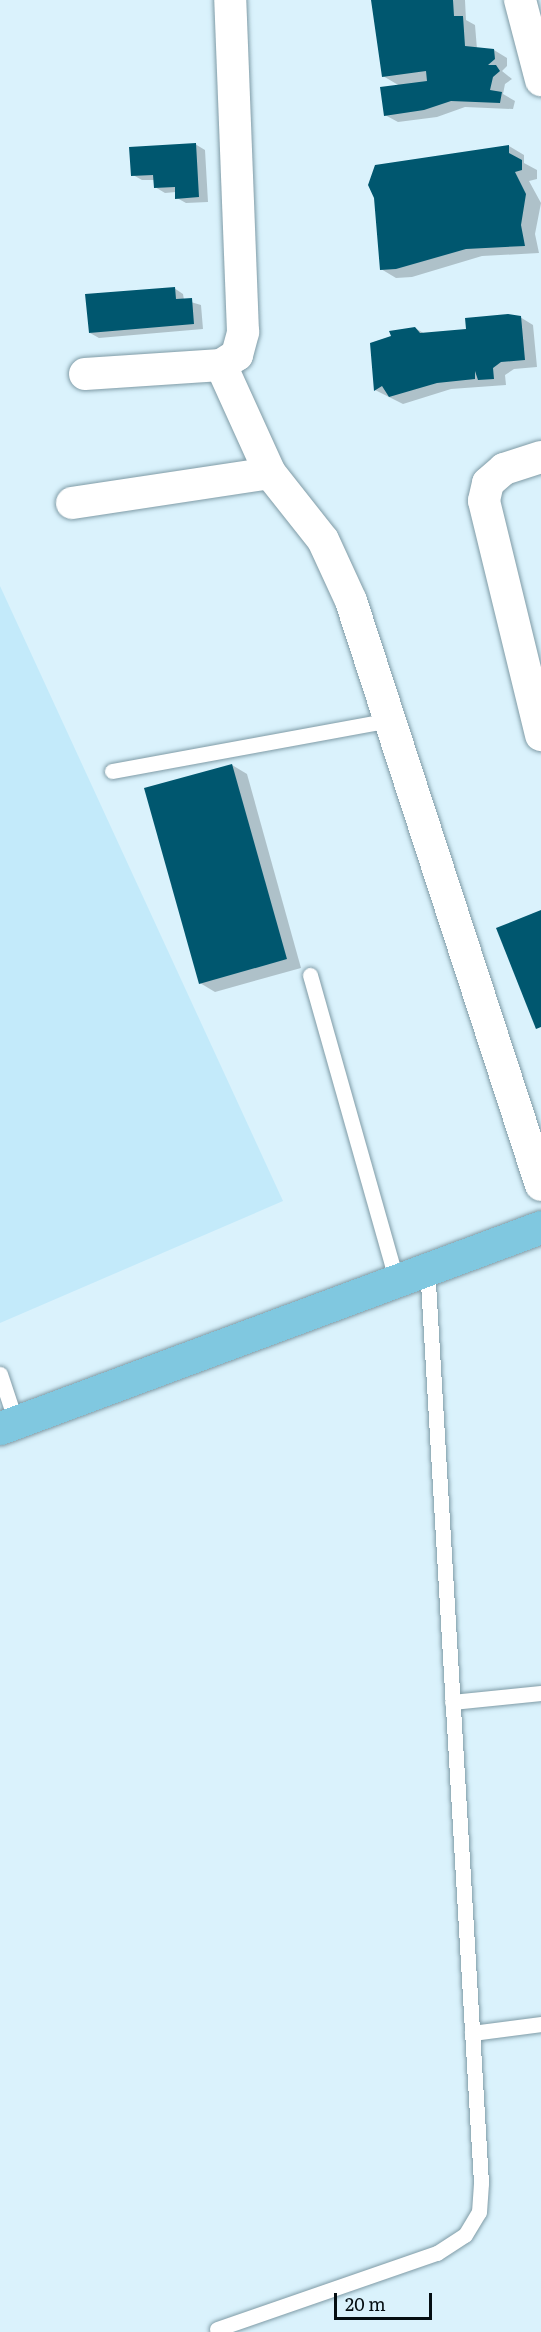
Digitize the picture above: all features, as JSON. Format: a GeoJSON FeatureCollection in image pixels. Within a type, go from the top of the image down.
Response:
{"type":"FeatureCollection","features":[{"type":"Feature","properties":{"kind":"main road"},"geometry":{"type":"LineString","coordinates":[[8,1425],[427,1266],[541,1227]]}},
{"type":"Feature","properties":{"kind":"street"},"geometry":{"type":"LineString","coordinates":[[85,374],[221,365],[237,355],[243,332],[230,0]]}},
{"type":"Feature","properties":{"kind":"street"},"geometry":{"type":"LineString","coordinates":[[520,0],[541,80]]}},
{"type":"Feature","properties":{"kind":"street"},"geometry":{"type":"LineString","coordinates":[[221,365],[270,473],[323,540],[351,601],[541,1185]]}},
{"type":"Feature","properties":{"kind":"street"},"geometry":{"type":"LineString","coordinates":[[541,457],[504,469],[488,483],[484,501],[541,735]]}},
{"type":"Feature","properties":{"kind":"street"},"geometry":{"type":"LineString","coordinates":[[72,503],[270,473]]}},
{"type":"Feature","properties":{"kind":"lane"},"geometry":{"type":"LineString","coordinates":[[112,771],[390,720]]}},
{"type":"Feature","properties":{"kind":"lane"},"geometry":{"type":"LineString","coordinates":[[310,975],[396,1278]]}},
{"type":"Feature","properties":{"kind":"lane"},"geometry":{"type":"LineString","coordinates":[[217,2330],[437,2253],[465,2235],[479,2212],[481,2183],[427,1266]]}},
{"type":"Feature","properties":{"kind":"lane"},"geometry":{"type":"LineString","coordinates":[[0,1374],[8,1425]]}},
{"type":"Feature","properties":{"kind":"lane"},"geometry":{"type":"LineString","coordinates":[[452,1702],[541,1693]]}},
{"type":"Feature","properties":{"kind":"lane"},"geometry":{"type":"LineString","coordinates":[[472,2033],[541,2024]]}},
{"type":"Feature","properties":{"kind":"shaded area"},"geometry":{"type":"Polygon","coordinates":[[[0,586],[283,1201],[0,1323],[0,586]]]}},
{"type":"Feature","properties":{"kind":"building"},"geometry":{"type":"Polygon","coordinates":[[[371,0],[453,0],[454,16],[463,16],[465,46],[494,49],[495,59],[488,65],[496,65],[500,71],[493,77],[490,90],[502,92],[500,103],[451,101],[424,110],[384,116],[380,87],[427,81],[426,71],[382,77],[371,0]]]}},
{"type":"Feature","properties":{"kind":"building"},"geometry":{"type":"Polygon","coordinates":[[[196,143],[199,197],[175,199],[175,187],[154,188],[153,175],[131,176],[129,147],[196,143]]]}},
{"type":"Feature","properties":{"kind":"building"},"geometry":{"type":"Polygon","coordinates":[[[509,145],[509,153],[522,160],[522,170],[515,172],[526,194],[521,225],[525,246],[466,249],[396,269],[380,270],[374,198],[368,185],[375,165],[509,145]]]}},
{"type":"Feature","properties":{"kind":"building"},"geometry":{"type":"Polygon","coordinates":[[[175,287],[176,299],[192,298],[194,324],[89,333],[85,294],[175,287]]]}},
{"type":"Feature","properties":{"kind":"building"},"geometry":{"type":"Polygon","coordinates":[[[508,314],[521,316],[525,360],[501,362],[493,368],[494,379],[478,380],[475,371],[475,379],[437,383],[389,397],[382,386],[374,391],[370,343],[391,336],[389,331],[415,327],[420,333],[466,329],[465,318],[508,314]]]}},
{"type":"Feature","properties":{"kind":"building"},"geometry":{"type":"Polygon","coordinates":[[[232,764],[287,959],[199,984],[144,788],[232,764]]]}},
{"type":"Feature","properties":{"kind":"building"},"geometry":{"type":"Polygon","coordinates":[[[541,910],[541,1027],[536,1029],[496,928],[541,910]]]}}]}
